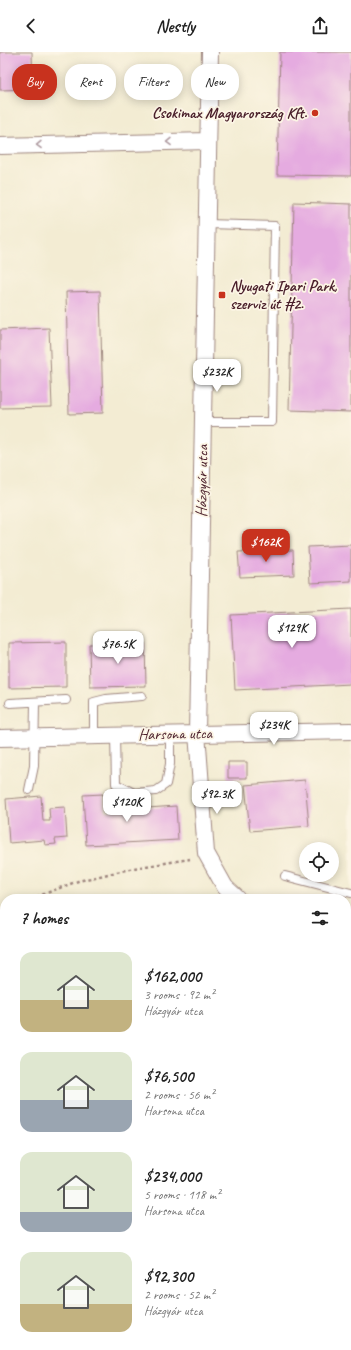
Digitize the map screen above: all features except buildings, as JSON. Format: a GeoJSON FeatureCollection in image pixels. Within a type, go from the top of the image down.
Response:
{"type":"FeatureCollection","features":[{"type":"Feature","properties":{"kind":"street","name":"Házgyár utca"},"geometry":{"type":"LineString","coordinates":[[210,52],[198,733],[206,853],[224,887],[232,894]]}},
{"type":"Feature","properties":{"kind":"street"},"geometry":{"type":"LineString","coordinates":[[0,146],[208,141]]}},
{"type":"Feature","properties":{"kind":"street","name":"Harsona utca"},"geometry":{"type":"LineString","coordinates":[[0,738],[351,731]]}},
{"type":"Feature","properties":{"kind":"lane"},"geometry":{"type":"LineString","coordinates":[[203,422],[272,422],[275,226],[206,224]]}},
{"type":"Feature","properties":{"kind":"lane"},"geometry":{"type":"LineString","coordinates":[[94,736],[94,702],[106,698],[142,696]]}},
{"type":"Feature","properties":{"kind":"lane"},"geometry":{"type":"LineString","coordinates":[[10,703],[66,700]]}},
{"type":"Feature","properties":{"kind":"lane"},"geometry":{"type":"LineString","coordinates":[[29,790],[34,766],[35,702]]}},
{"type":"Feature","properties":{"kind":"lane"},"geometry":{"type":"LineString","coordinates":[[115,735],[116,784],[134,793],[156,791],[166,784],[170,764],[170,734]]}},
{"type":"Feature","properties":{"kind":"lane"},"geometry":{"type":"LineString","coordinates":[[285,876],[351,893]]}},
{"type":"Feature","properties":{"kind":"path"},"geometry":{"type":"LineString","coordinates":[[44,894],[78,881],[134,868],[185,860],[206,853]]}},
{"type":"Feature","properties":{"kind":"place","name":"Csokimax Magyarország Kft."},"geometry":{"type":"Point","coordinates":[315,113]}},
{"type":"Feature","properties":{"kind":"place","name":"Nyugati Ipari Park, szerviz út #2."},"geometry":{"type":"Point","coordinates":[222,295]}}]}
